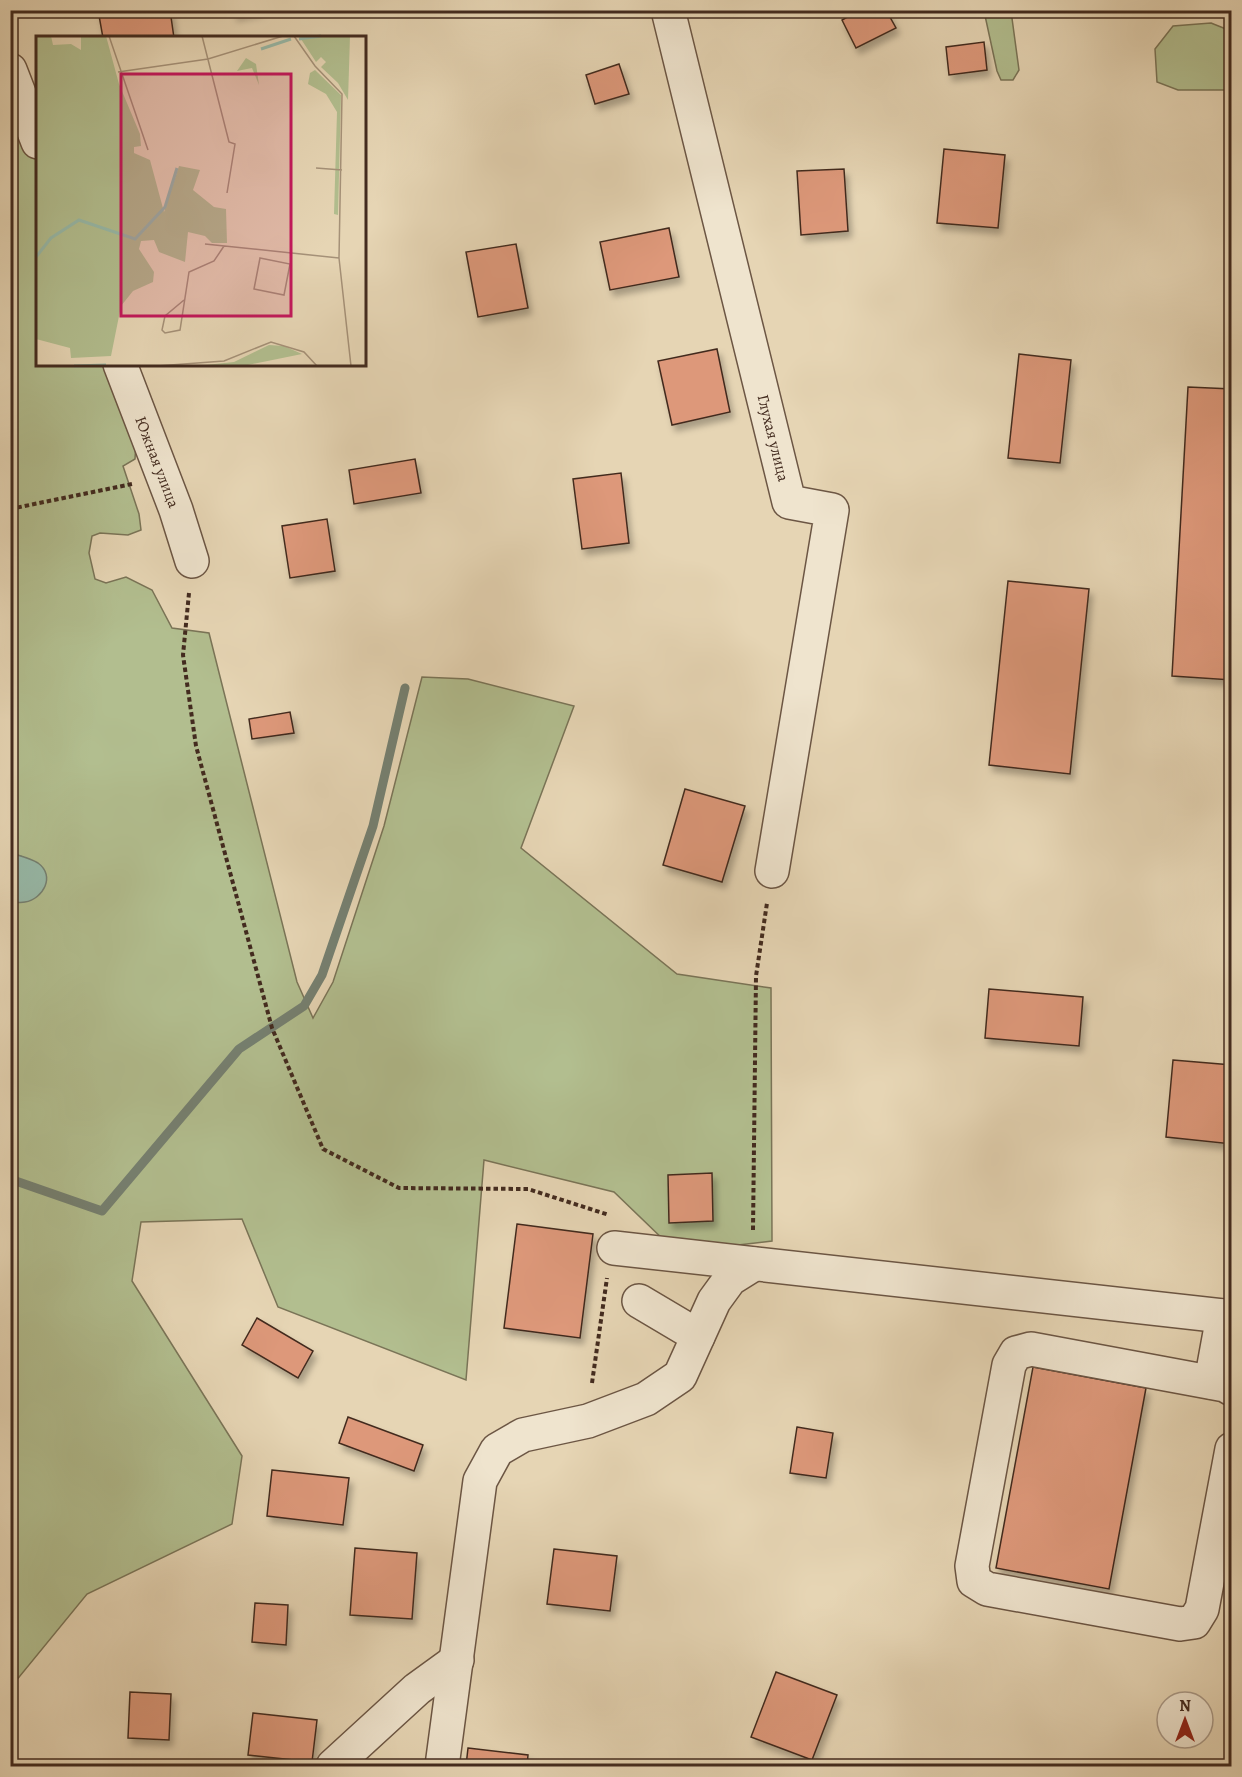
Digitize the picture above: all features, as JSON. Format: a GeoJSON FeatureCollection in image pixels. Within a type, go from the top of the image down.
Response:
{"type":"FeatureCollection","features":[{"type":"Feature","properties":{"kind":"street","name":"Глухая улица"},"geometry":{"type":"LineString","coordinates":[[668,10],[789,502],[832,510],[772,871]]}},
{"type":"Feature","properties":{"kind":"street"},"geometry":{"type":"LineString","coordinates":[[10,69],[36,137]]}},
{"type":"Feature","properties":{"kind":"street","name":"Южная улица"},"geometry":{"type":"LineString","coordinates":[[121,366],[176,510],[192,561]]}},
{"type":"Feature","properties":{"kind":"street"},"geometry":{"type":"LineString","coordinates":[[614,1248],[1227,1316],[1221,1386],[1031,1349],[1016,1353],[1009,1365],[972,1566],[974,1581],[987,1589],[1180,1624],[1194,1622],[1202,1609],[1232,1449]]}},
{"type":"Feature","properties":{"kind":"street"},"geometry":{"type":"LineString","coordinates":[[442,1767],[480,1481],[497,1450],[523,1435],[588,1421],[646,1399],[680,1376],[714,1301],[730,1279],[754,1264]]}},
{"type":"Feature","properties":{"kind":"street"},"geometry":{"type":"LineString","coordinates":[[639,1301],[698,1336]]}},
{"type":"Feature","properties":{"kind":"street"},"geometry":{"type":"LineString","coordinates":[[333,1767],[417,1689],[457,1660]]}},
{"type":"Feature","properties":{"kind":"path"},"geometry":{"type":"LineString","coordinates":[[10,509],[111,489],[162,476]]}},
{"type":"Feature","properties":{"kind":"path"},"geometry":{"type":"LineString","coordinates":[[192,561],[183,655],[196,746],[272,1028],[323,1149],[399,1188],[528,1189],[626,1220],[614,1248],[605,1287],[588,1421]]}},
{"type":"Feature","properties":{"kind":"path"},"geometry":{"type":"LineString","coordinates":[[754,1264],[752,1190],[756,976],[772,871]]}},
{"type":"Feature","properties":{"kind":"shaded area"},"geometry":{"type":"Polygon","coordinates":[[[984,11],[1011,11],[1019,70],[1013,80],[1001,80],[997,71],[984,11]]]}},
{"type":"Feature","properties":{"kind":"shaded area"},"geometry":{"type":"Polygon","coordinates":[[[1211,23],[1231,31],[1231,90],[1178,90],[1157,82],[1155,49],[1173,26],[1211,23]]]}},
{"type":"Feature","properties":{"kind":"shaded area"},"geometry":{"type":"Polygon","coordinates":[[[11,114],[36,155],[36,366],[112,366],[136,442],[135,459],[123,466],[139,514],[141,530],[128,535],[100,533],[92,536],[89,553],[95,579],[106,583],[126,577],[152,590],[172,628],[209,633],[297,982],[313,1018],[333,982],[384,826],[422,677],[468,679],[574,706],[521,848],[677,974],[771,988],[772,1241],[738,1245],[667,1243],[614,1192],[484,1160],[466,1380],[278,1307],[242,1219],[141,1222],[132,1281],[242,1456],[232,1524],[87,1594],[11,1687],[10,902],[23,857],[11,853],[11,114]]]}},
{"type":"Feature","properties":{"kind":"shaded area"},"geometry":{"type":"Polygon","coordinates":[[[11,853],[38,863],[46,874],[47,880],[42,892],[31,900],[11,902],[11,853]]]}},
{"type":"Feature","properties":{"kind":"building"},"geometry":{"type":"Polygon","coordinates":[[[98,10],[170,10],[174,36],[103,36],[98,10]]]}},
{"type":"Feature","properties":{"kind":"building"},"geometry":{"type":"Polygon","coordinates":[[[233,10],[261,10],[234,15],[233,10]]]}},
{"type":"Feature","properties":{"kind":"building"},"geometry":{"type":"Polygon","coordinates":[[[860,10],[886,10],[896,28],[856,48],[842,20],[860,10]]]}},
{"type":"Feature","properties":{"kind":"building"},"geometry":{"type":"Polygon","coordinates":[[[984,42],[987,70],[949,75],[946,47],[984,42]]]}},
{"type":"Feature","properties":{"kind":"building"},"geometry":{"type":"Polygon","coordinates":[[[619,64],[629,94],[595,104],[586,75],[619,64]]]}},
{"type":"Feature","properties":{"kind":"building"},"geometry":{"type":"Polygon","coordinates":[[[944,149],[1005,155],[998,228],[937,223],[944,149]]]}},
{"type":"Feature","properties":{"kind":"building"},"geometry":{"type":"Polygon","coordinates":[[[844,169],[848,231],[801,235],[797,171],[844,169]]]}},
{"type":"Feature","properties":{"kind":"building"},"geometry":{"type":"Polygon","coordinates":[[[669,228],[679,277],[610,290],[600,242],[669,228]]]}},
{"type":"Feature","properties":{"kind":"building"},"geometry":{"type":"Polygon","coordinates":[[[516,244],[528,308],[478,317],[466,252],[516,244]]]}},
{"type":"Feature","properties":{"kind":"building"},"geometry":{"type":"Polygon","coordinates":[[[717,349],[730,412],[672,425],[658,361],[717,349]]]}},
{"type":"Feature","properties":{"kind":"building"},"geometry":{"type":"Polygon","coordinates":[[[1019,354],[1071,360],[1060,463],[1008,458],[1019,354]]]}},
{"type":"Feature","properties":{"kind":"building"},"geometry":{"type":"Polygon","coordinates":[[[1188,387],[1232,389],[1232,680],[1172,676],[1188,387]]]}},
{"type":"Feature","properties":{"kind":"building"},"geometry":{"type":"Polygon","coordinates":[[[415,459],[421,493],[354,504],[349,470],[415,459]]]}},
{"type":"Feature","properties":{"kind":"building"},"geometry":{"type":"Polygon","coordinates":[[[621,473],[629,543],[582,549],[573,479],[621,473]]]}},
{"type":"Feature","properties":{"kind":"building"},"geometry":{"type":"Polygon","coordinates":[[[327,519],[335,571],[290,578],[282,526],[327,519]]]}},
{"type":"Feature","properties":{"kind":"building"},"geometry":{"type":"Polygon","coordinates":[[[1008,581],[1089,589],[1070,774],[989,765],[1008,581]]]}},
{"type":"Feature","properties":{"kind":"building"},"geometry":{"type":"Polygon","coordinates":[[[290,712],[294,733],[252,739],[249,719],[290,712]]]}},
{"type":"Feature","properties":{"kind":"building"},"geometry":{"type":"Polygon","coordinates":[[[685,789],[745,806],[722,882],[663,865],[685,789]]]}},
{"type":"Feature","properties":{"kind":"building"},"geometry":{"type":"Polygon","coordinates":[[[989,989],[1083,997],[1079,1046],[985,1038],[989,989]]]}},
{"type":"Feature","properties":{"kind":"building"},"geometry":{"type":"Polygon","coordinates":[[[1173,1060],[1232,1065],[1232,1144],[1166,1137],[1173,1060]]]}},
{"type":"Feature","properties":{"kind":"building"},"geometry":{"type":"Polygon","coordinates":[[[712,1173],[713,1221],[669,1223],[668,1175],[712,1173]]]}},
{"type":"Feature","properties":{"kind":"building"},"geometry":{"type":"Polygon","coordinates":[[[517,1224],[593,1234],[580,1338],[504,1328],[517,1224]]]}},
{"type":"Feature","properties":{"kind":"building"},"geometry":{"type":"Polygon","coordinates":[[[257,1318],[313,1351],[298,1378],[242,1345],[257,1318]]]}},
{"type":"Feature","properties":{"kind":"building"},"geometry":{"type":"Polygon","coordinates":[[[1033,1367],[1146,1388],[1109,1589],[996,1568],[1033,1367]]]}},
{"type":"Feature","properties":{"kind":"building"},"geometry":{"type":"Polygon","coordinates":[[[348,1417],[423,1445],[414,1471],[339,1443],[348,1417]]]}},
{"type":"Feature","properties":{"kind":"building"},"geometry":{"type":"Polygon","coordinates":[[[797,1427],[833,1433],[826,1478],[790,1473],[797,1427]]]}},
{"type":"Feature","properties":{"kind":"building"},"geometry":{"type":"Polygon","coordinates":[[[272,1470],[349,1478],[343,1525],[267,1516],[272,1470]]]}},
{"type":"Feature","properties":{"kind":"building"},"geometry":{"type":"Polygon","coordinates":[[[355,1548],[417,1553],[412,1619],[350,1615],[355,1548]]]}},
{"type":"Feature","properties":{"kind":"building"},"geometry":{"type":"Polygon","coordinates":[[[554,1549],[617,1556],[610,1611],[547,1604],[554,1549]]]}},
{"type":"Feature","properties":{"kind":"building"},"geometry":{"type":"Polygon","coordinates":[[[255,1603],[288,1605],[286,1645],[252,1642],[255,1603]]]}},
{"type":"Feature","properties":{"kind":"building"},"geometry":{"type":"Polygon","coordinates":[[[776,1672],[837,1695],[812,1760],[751,1737],[776,1672]]]}},
{"type":"Feature","properties":{"kind":"building"},"geometry":{"type":"Polygon","coordinates":[[[130,1692],[171,1694],[169,1740],[128,1738],[130,1692]]]}},
{"type":"Feature","properties":{"kind":"building"},"geometry":{"type":"Polygon","coordinates":[[[253,1713],[317,1720],[312,1762],[248,1755],[253,1713]]]}},
{"type":"Feature","properties":{"kind":"building"},"geometry":{"type":"Polygon","coordinates":[[[468,1748],[528,1755],[527,1766],[466,1766],[468,1748]]]}},
{"type":"Feature","properties":{"kind":"waterway"},"geometry":{"type":"LineString","coordinates":[[10,1179],[102,1211],[239,1049],[304,1006],[322,975],[373,826],[405,688]]}}]}
